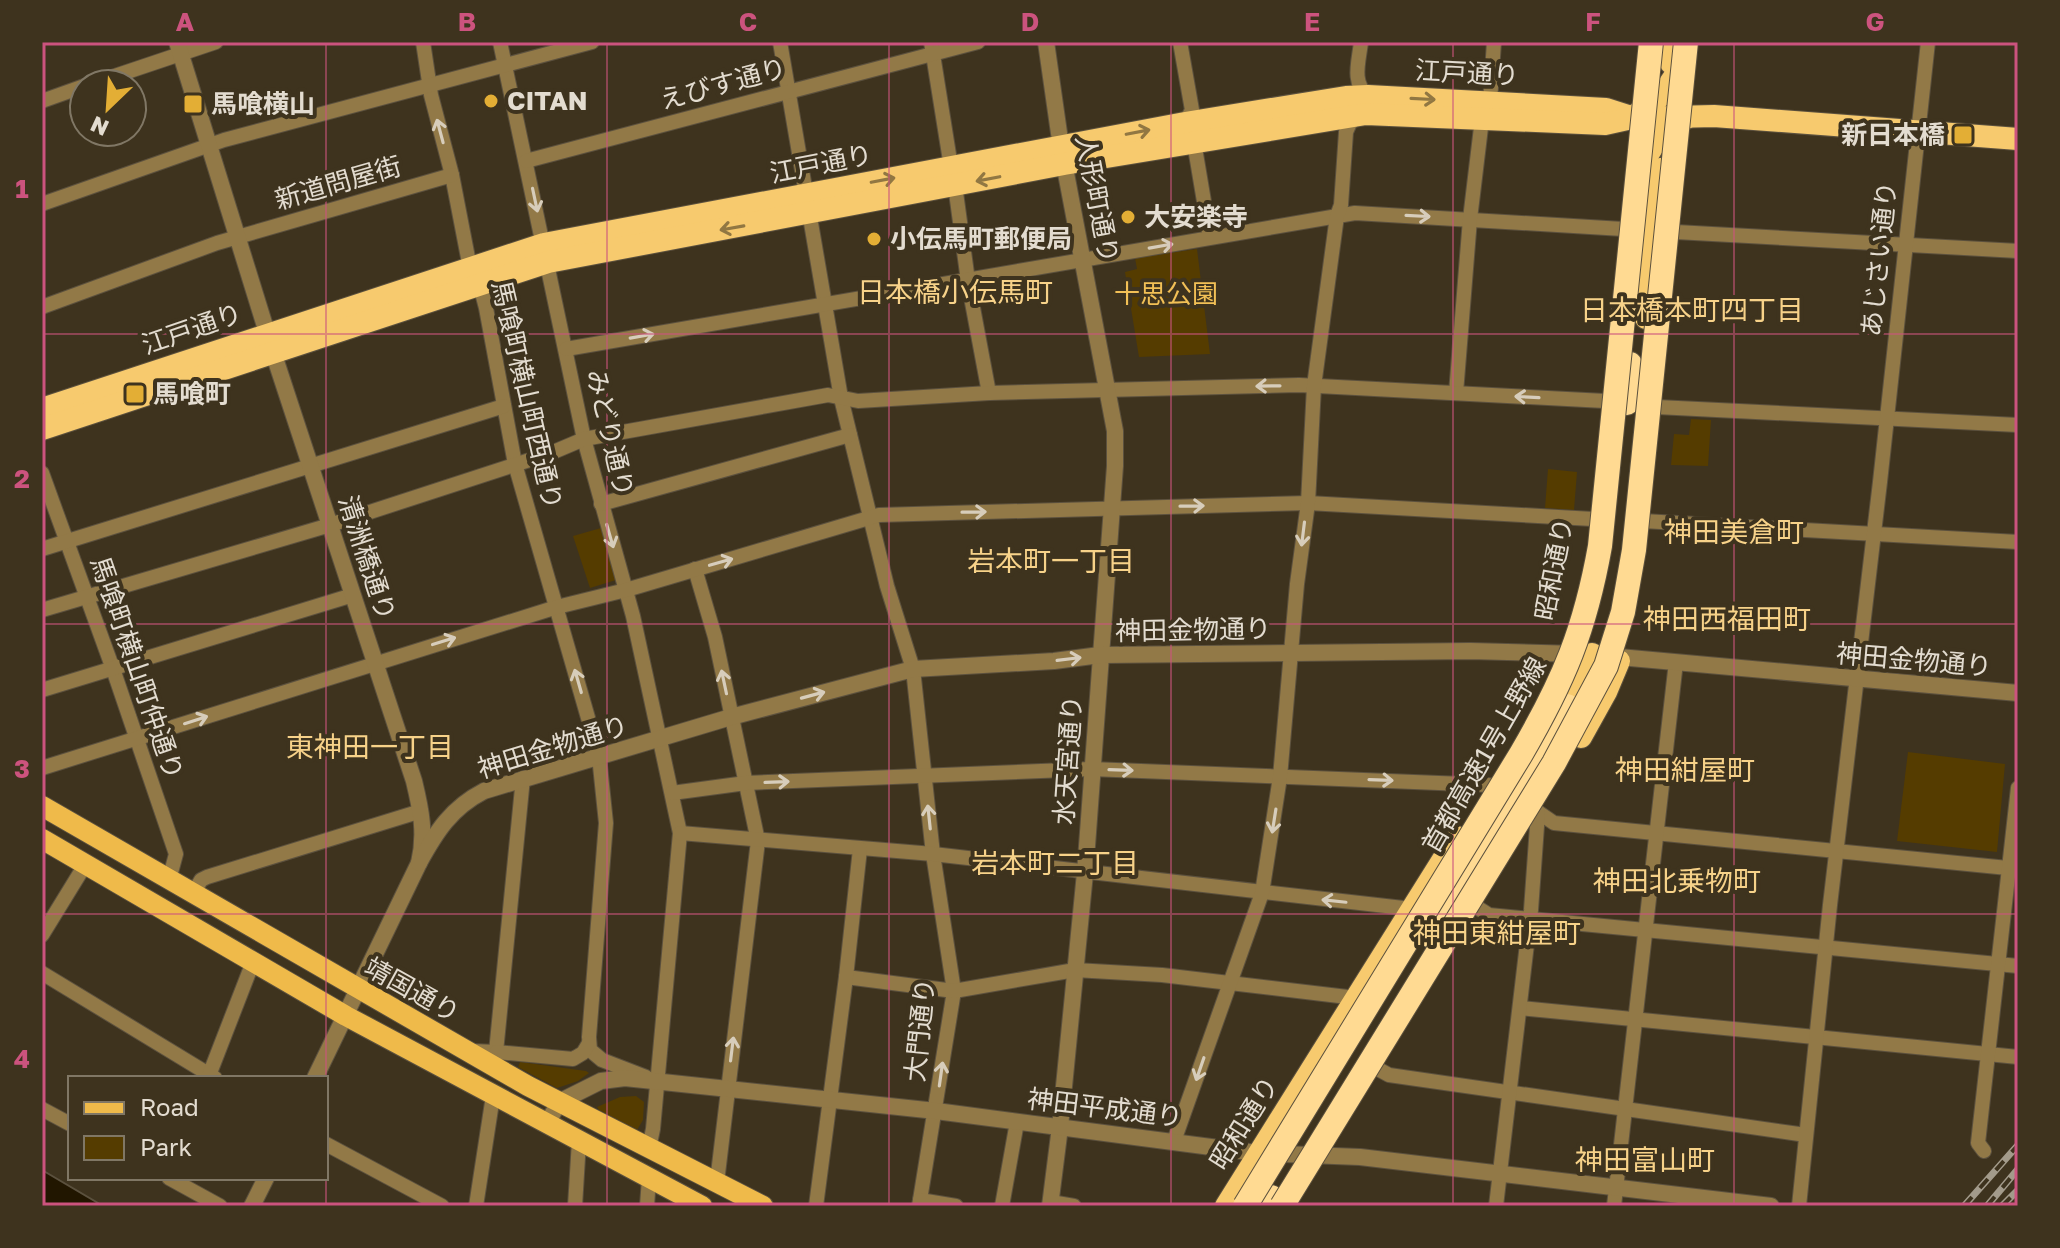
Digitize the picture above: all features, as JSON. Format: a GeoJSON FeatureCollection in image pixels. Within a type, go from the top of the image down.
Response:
{"type":"FeatureCollection","features":[{"type":"Feature","properties":{"kind":"highway"},"geometry":{"type":"LineString","coordinates":[[1282,1206],[1554,763],[1593,693],[1616,639],[1634,550],[1686,42]]}},
{"type":"Feature","properties":{"kind":"highway"},"geometry":{"type":"LineString","coordinates":[[1632,118],[1662,95],[1681,70],[1696,42]]}},
{"type":"Feature","properties":{"kind":"highway","name":"首都高速1号上野線"},"geometry":{"type":"LineString","coordinates":[[1245,1206],[1550,704],[1579,638],[1593,587],[1663,50]]}},
{"type":"Feature","properties":{"kind":"highway","name":"江戸通り"},"geometry":{"type":"LineString","coordinates":[[42,409],[270,343],[546,253],[1190,132],[1346,97],[1367,105],[1486,111],[1606,109],[1632,118],[1690,116],[2018,139]]}},
{"type":"Feature","properties":{"kind":"highway"},"geometry":{"type":"LineString","coordinates":[[1623,221],[1639,173],[1657,139],[1672,124],[1690,116]]}},
{"type":"Feature","properties":{"kind":"highway"},"geometry":{"type":"LineString","coordinates":[[1294,1206],[1538,812],[1606,692],[1621,657],[1629,625],[1650,470],[1690,116]]}},
{"type":"Feature","properties":{"kind":"highway","name":"昭和通り"},"geometry":{"type":"LineString","coordinates":[[1226,1206],[1489,785],[1563,654],[1582,588],[1600,450],[1616,402],[1623,221],[1632,118]]}},
{"type":"Feature","properties":{"kind":"highway"},"geometry":{"type":"LineString","coordinates":[[1600,450],[1630,364],[1655,169],[1641,366],[1650,470]]}},
{"type":"Feature","properties":{"kind":"highway","name":"江戸通り"},"geometry":{"type":"LineString","coordinates":[[42,429],[270,343]]}},
{"type":"Feature","properties":{"kind":"highway"},"geometry":{"type":"LineString","coordinates":[[1462,852],[1546,743],[1567,706],[1595,643],[1608,590],[1614,547],[1616,402],[1630,364]]}},
{"type":"Feature","properties":{"kind":"highway"},"geometry":{"type":"LineString","coordinates":[[1506,756],[1552,715],[1592,654]]}},
{"type":"Feature","properties":{"kind":"highway"},"geometry":{"type":"LineString","coordinates":[[1266,1206],[1501,819],[1527,791],[1569,757]]}},
{"type":"Feature","properties":{"kind":"main road","name":"昭和通り"},"geometry":{"type":"LineString","coordinates":[[1632,118],[1641,42]]}},
{"type":"Feature","properties":{"kind":"main road"},"geometry":{"type":"LineString","coordinates":[[1690,116],[1696,42]]}},
{"type":"Feature","properties":{"kind":"main road","name":"靖国通り"},"geometry":{"type":"LineString","coordinates":[[42,806],[358,990],[559,1102],[763,1206]]}},
{"type":"Feature","properties":{"kind":"main road","name":"靖国通り"},"geometry":{"type":"LineString","coordinates":[[42,839],[346,1016],[702,1206]]}},
{"type":"Feature","properties":{"kind":"street"},"geometry":{"type":"LineString","coordinates":[[130,68],[178,48],[216,42]]}},
{"type":"Feature","properties":{"kind":"street","name":"馬喰町横山町西通り"},"geometry":{"type":"LineString","coordinates":[[423,42],[515,464],[599,756],[606,823],[589,1043]]}},
{"type":"Feature","properties":{"kind":"street","name":"みどり通り"},"geometry":{"type":"LineString","coordinates":[[500,42],[584,439],[626,590],[680,833],[649,1148]]}},
{"type":"Feature","properties":{"kind":"street"},"geometry":{"type":"LineString","coordinates":[[42,204],[207,146],[592,42]]}},
{"type":"Feature","properties":{"kind":"street","name":"大門通り"},"geometry":{"type":"LineString","coordinates":[[780,42],[841,398],[887,586],[913,669],[933,854],[954,991],[920,1203]]}},
{"type":"Feature","properties":{"kind":"street","name":"えびす通り"},"geometry":{"type":"LineString","coordinates":[[526,161],[789,92],[932,48],[978,42]]}},
{"type":"Feature","properties":{"kind":"street","name":"人形町通り"},"geometry":{"type":"LineString","coordinates":[[1046,42],[1063,156],[1115,431],[1114,507]]}},
{"type":"Feature","properties":{"kind":"street"},"geometry":{"type":"LineString","coordinates":[[1180,42],[1192,110],[1190,132],[1210,237]]}},
{"type":"Feature","properties":{"kind":"street"},"geometry":{"type":"LineString","coordinates":[[1174,1141],[1262,893],[1280,777],[1308,503],[1314,386],[1341,205],[1346,132],[1367,105],[1357,79],[1361,42]]}},
{"type":"Feature","properties":{"kind":"street"},"geometry":{"type":"LineString","coordinates":[[1456,393],[1470,219],[1494,42]]}},
{"type":"Feature","properties":{"kind":"street","name":"あじさい通り"},"geometry":{"type":"LineString","coordinates":[[1799,1206],[1825,947],[1928,42]]}},
{"type":"Feature","properties":{"kind":"street","name":"清洲橋通り"},"geometry":{"type":"LineString","coordinates":[[178,48],[421,811],[423,833],[419,863],[316,1076]]}},
{"type":"Feature","properties":{"kind":"street"},"geometry":{"type":"LineString","coordinates":[[932,48],[968,281],[989,393]]}},
{"type":"Feature","properties":{"kind":"street"},"geometry":{"type":"LineString","coordinates":[[42,101],[68,92]]}},
{"type":"Feature","properties":{"kind":"street","name":"新道問屋街"},"geometry":{"type":"LineString","coordinates":[[42,307],[237,237],[452,175]]}},
{"type":"Feature","properties":{"kind":"street"},"geometry":{"type":"LineString","coordinates":[[566,349],[1355,213],[1470,219],[1623,221]]}},
{"type":"Feature","properties":{"kind":"street"},"geometry":{"type":"LineString","coordinates":[[1676,232],[2018,251]]}},
{"type":"Feature","properties":{"kind":"street"},"geometry":{"type":"LineString","coordinates":[[42,610],[330,525],[584,439],[828,395],[858,401],[1107,389],[1314,386],[1616,402]]}},
{"type":"Feature","properties":{"kind":"street"},"geometry":{"type":"LineString","coordinates":[[42,549],[504,406]]}},
{"type":"Feature","properties":{"kind":"street"},"geometry":{"type":"LineString","coordinates":[[1657,407],[2018,425]]}},
{"type":"Feature","properties":{"kind":"street"},"geometry":{"type":"LineString","coordinates":[[601,504],[850,435]]}},
{"type":"Feature","properties":{"kind":"street","name":"馬喰町横山町仲通り"},"geometry":{"type":"LineString","coordinates":[[42,473],[88,596],[176,854],[169,880]]}},
{"type":"Feature","properties":{"kind":"street"},"geometry":{"type":"LineString","coordinates":[[42,768],[375,662],[879,515],[1308,503],[1593,519]]}},
{"type":"Feature","properties":{"kind":"street","name":"水天宮通り"},"geometry":{"type":"LineString","coordinates":[[1050,1204],[1085,873],[1114,507]]}},
{"type":"Feature","properties":{"kind":"street"},"geometry":{"type":"LineString","coordinates":[[1643,521],[2018,542]]}},
{"type":"Feature","properties":{"kind":"street"},"geometry":{"type":"LineString","coordinates":[[695,569],[715,637],[758,841],[717,1182]]}},
{"type":"Feature","properties":{"kind":"street"},"geometry":{"type":"LineString","coordinates":[[42,690],[353,595]]}},
{"type":"Feature","properties":{"kind":"street","name":"神田金物通り"},"geometry":{"type":"LineString","coordinates":[[419,863],[454,810],[484,791],[731,717],[913,669],[1054,661],[1100,655],[1470,651],[1592,654],[2018,693]]}},
{"type":"Feature","properties":{"kind":"street"},"geometry":{"type":"LineString","coordinates":[[1615,1198],[1676,662]]}},
{"type":"Feature","properties":{"kind":"street"},"geometry":{"type":"LineString","coordinates":[[672,793],[746,783],[1091,769],[1489,785]]}},
{"type":"Feature","properties":{"kind":"street"},"geometry":{"type":"LineString","coordinates":[[496,1052],[523,778]]}},
{"type":"Feature","properties":{"kind":"street"},"geometry":{"type":"LineString","coordinates":[[1984,1151],[1978,1143],[1996,964],[2013,869],[2018,788]]}},
{"type":"Feature","properties":{"kind":"street"},"geometry":{"type":"LineString","coordinates":[[193,894],[201,880],[207,877],[421,811]]}},
{"type":"Feature","properties":{"kind":"street"},"geometry":{"type":"LineString","coordinates":[[1538,812],[1554,823],[2013,869]]}},
{"type":"Feature","properties":{"kind":"street"},"geometry":{"type":"LineString","coordinates":[[1496,1206],[1530,918],[1538,812]]}},
{"type":"Feature","properties":{"kind":"street"},"geometry":{"type":"LineString","coordinates":[[680,833],[933,854],[1412,909]]}},
{"type":"Feature","properties":{"kind":"street"},"geometry":{"type":"LineString","coordinates":[[816,1206],[860,849]]}},
{"type":"Feature","properties":{"kind":"street"},"geometry":{"type":"LineString","coordinates":[[42,935],[85,865]]}},
{"type":"Feature","properties":{"kind":"street"},"geometry":{"type":"LineString","coordinates":[[1478,908],[1489,915],[2018,966]]}},
{"type":"Feature","properties":{"kind":"street"},"geometry":{"type":"LineString","coordinates":[[211,1076],[253,962]]}},
{"type":"Feature","properties":{"kind":"street"},"geometry":{"type":"LineString","coordinates":[[846,977],[954,991],[1075,970],[1162,975],[1356,998]]}},
{"type":"Feature","properties":{"kind":"street"},"geometry":{"type":"LineString","coordinates":[[42,973],[209,1076]]}},
{"type":"Feature","properties":{"kind":"street"},"geometry":{"type":"LineString","coordinates":[[1520,1008],[2018,1057]]}},
{"type":"Feature","properties":{"kind":"street"},"geometry":{"type":"LineString","coordinates":[[466,1050],[573,1059],[583,1053],[589,1043]]}},
{"type":"Feature","properties":{"kind":"street"},"geometry":{"type":"LineString","coordinates":[[589,1043],[590,1050],[596,1056],[656,1081]]}},
{"type":"Feature","properties":{"kind":"street"},"geometry":{"type":"LineString","coordinates":[[1378,1069],[1389,1075],[1509,1094],[1806,1135]]}},
{"type":"Feature","properties":{"kind":"street","name":"神田平成通り"},"geometry":{"type":"LineString","coordinates":[[559,1102],[601,1081],[614,1078],[656,1081],[936,1111],[1257,1153],[1360,1157],[1500,1174],[1615,1198],[1771,1206]]}},
{"type":"Feature","properties":{"kind":"street"},"geometry":{"type":"LineString","coordinates":[[476,1206],[493,1096]]}},
{"type":"Feature","properties":{"kind":"street"},"geometry":{"type":"LineString","coordinates":[[547,1124],[559,1102]]}},
{"type":"Feature","properties":{"kind":"street"},"geometry":{"type":"LineString","coordinates":[[42,1109],[68,1123]]}},
{"type":"Feature","properties":{"kind":"street"},"geometry":{"type":"LineString","coordinates":[[1002,1206],[1017,1122]]}},
{"type":"Feature","properties":{"kind":"street"},"geometry":{"type":"LineString","coordinates":[[575,1206],[579,1141]]}},
{"type":"Feature","properties":{"kind":"street"},"geometry":{"type":"LineString","coordinates":[[328,1145],[442,1206]]}},
{"type":"Feature","properties":{"kind":"street"},"geometry":{"type":"LineString","coordinates":[[647,1206],[649,1178]]}},
{"type":"Feature","properties":{"kind":"street"},"geometry":{"type":"LineString","coordinates":[[173,1180],[220,1206]]}},
{"type":"Feature","properties":{"kind":"street"},"geometry":{"type":"LineString","coordinates":[[252,1206],[265,1180]]}},
{"type":"Feature","properties":{"kind":"street"},"geometry":{"type":"LineString","coordinates":[[920,1203],[956,1206]]}},
{"type":"Feature","properties":{"kind":"street"},"geometry":{"type":"LineString","coordinates":[[1050,1204],[1074,1206]]}},
{"type":"Feature","properties":{"kind":"green space","name":"十思公園"},"geometry":{"type":"Polygon","coordinates":[[[1197,249],[1210,354],[1139,357],[1125,272],[1137,269],[1135,258],[1197,249]]]}},
{"type":"Feature","properties":{"kind":"green space"},"geometry":{"type":"Polygon","coordinates":[[[1691,419],[1711,420],[1708,466],[1671,465],[1674,434],[1689,435],[1691,419]]]}},
{"type":"Feature","properties":{"kind":"green space"},"geometry":{"type":"Polygon","coordinates":[[[1548,469],[1577,472],[1574,510],[1545,508],[1548,469]]]}},
{"type":"Feature","properties":{"kind":"green space"},"geometry":{"type":"Polygon","coordinates":[[[601,528],[616,580],[590,588],[573,536],[601,528]]]}},
{"type":"Feature","properties":{"kind":"green space"},"geometry":{"type":"Polygon","coordinates":[[[1908,752],[2005,764],[1997,852],[1897,841],[1908,752]]]}},
{"type":"Feature","properties":{"kind":"green space"},"geometry":{"type":"Polygon","coordinates":[[[520,1062],[589,1073],[578,1081],[557,1088],[518,1067],[520,1062]]]}},
{"type":"Feature","properties":{"kind":"green space"},"geometry":{"type":"Polygon","coordinates":[[[636,1096],[644,1102],[643,1120],[637,1130],[597,1107],[620,1097],[636,1096]]]}},
{"type":"Feature","properties":{"kind":"shaded area"},"geometry":{"type":"Polygon","coordinates":[[[42,1170],[103,1206],[42,1206],[42,1170]]]}},
{"type":"Feature","properties":{"kind":"railway"},"geometry":{"type":"LineString","coordinates":[[1964,1206],[2018,1145]]}},
{"type":"Feature","properties":{"kind":"railway"},"geometry":{"type":"LineString","coordinates":[[1987,1206],[2018,1169]]}},
{"type":"Feature","properties":{"kind":"railway"},"geometry":{"type":"LineString","coordinates":[[2002,1206],[2018,1190]]}},
{"type":"Feature","properties":{"kind":"place","name":"CITAN"},"geometry":{"type":"Point","coordinates":[491,101]}},
{"type":"Feature","properties":{"kind":"place","name":"馬喰横山"},"geometry":{"type":"Point","coordinates":[193,104]}},
{"type":"Feature","properties":{"kind":"place","name":"新日本橋"},"geometry":{"type":"Point","coordinates":[1963,135]}},
{"type":"Feature","properties":{"kind":"place","name":"大安楽寺"},"geometry":{"type":"Point","coordinates":[1128,217]}},
{"type":"Feature","properties":{"kind":"place","name":"小伝馬町郵便局"},"geometry":{"type":"Point","coordinates":[874,239]}},
{"type":"Feature","properties":{"kind":"place","name":"馬喰町"},"geometry":{"type":"Point","coordinates":[135,394]}},
{"type":"Feature","properties":{"kind":"district","name":"日本橋小伝馬町"},"geometry":{"type":"Point","coordinates":[955,292]}},
{"type":"Feature","properties":{"kind":"district","name":"日本橋本町四丁目"},"geometry":{"type":"Point","coordinates":[1692,310]}},
{"type":"Feature","properties":{"kind":"district","name":"神田美倉町"},"geometry":{"type":"Point","coordinates":[1734,532]}},
{"type":"Feature","properties":{"kind":"district","name":"岩本町一丁目"},"geometry":{"type":"Point","coordinates":[1051,561]}},
{"type":"Feature","properties":{"kind":"district","name":"神田西福田町"},"geometry":{"type":"Point","coordinates":[1727,619]}},
{"type":"Feature","properties":{"kind":"district","name":"東神田一丁目"},"geometry":{"type":"Point","coordinates":[370,747]}},
{"type":"Feature","properties":{"kind":"district","name":"神田紺屋町"},"geometry":{"type":"Point","coordinates":[1685,770]}},
{"type":"Feature","properties":{"kind":"district","name":"岩本町二丁目"},"geometry":{"type":"Point","coordinates":[1055,863]}},
{"type":"Feature","properties":{"kind":"district","name":"神田北乗物町"},"geometry":{"type":"Point","coordinates":[1677,881]}},
{"type":"Feature","properties":{"kind":"district","name":"神田東紺屋町"},"geometry":{"type":"Point","coordinates":[1497,933]}},
{"type":"Feature","properties":{"kind":"district","name":"神田富山町"},"geometry":{"type":"Point","coordinates":[1645,1160]}}]}
